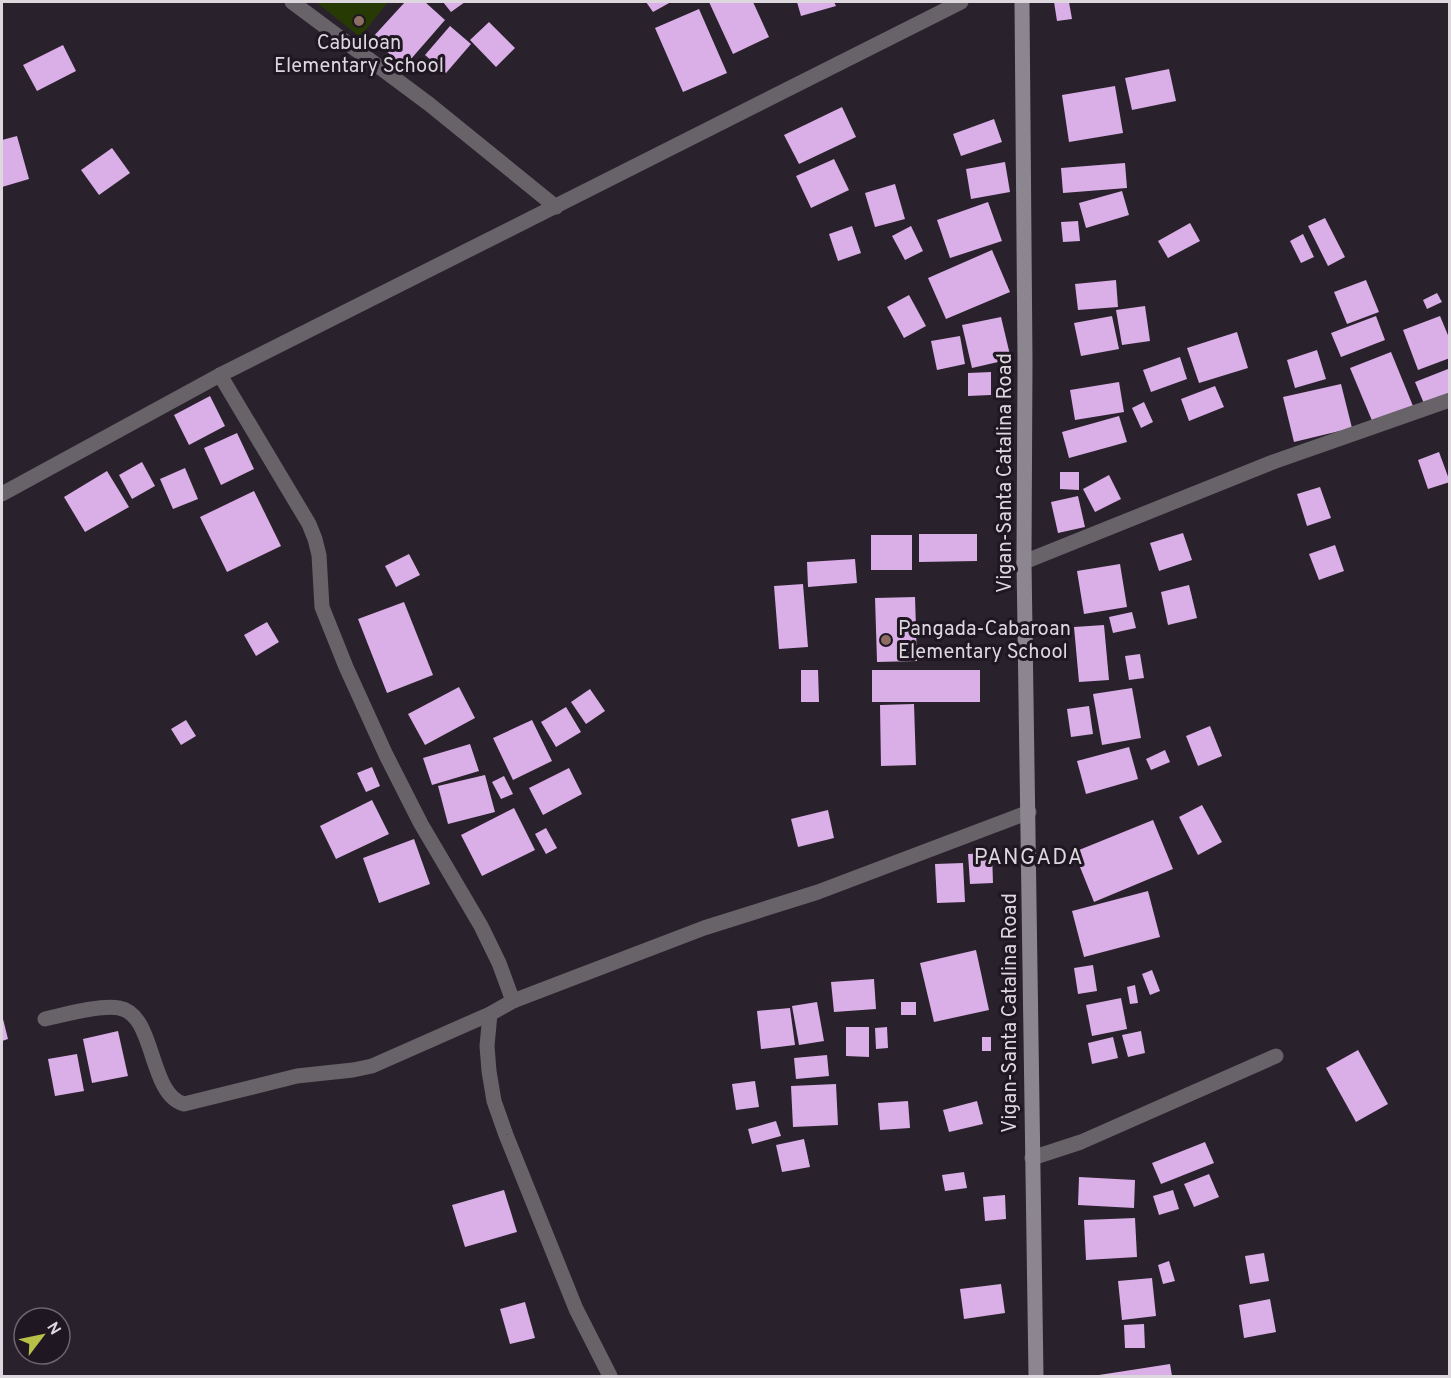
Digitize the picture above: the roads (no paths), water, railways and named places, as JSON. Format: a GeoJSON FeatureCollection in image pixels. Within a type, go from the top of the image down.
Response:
{"type":"FeatureCollection","features":[{"type":"Feature","properties":{"kind":"main road","name":"Vigan-Santa Catalina Road"},"geometry":{"type":"LineString","coordinates":[[1022,2],[1024,562],[1036,1377]]}},
{"type":"Feature","properties":{"kind":"street"},"geometry":{"type":"LineString","coordinates":[[292,2],[429,104],[556,207]]}},
{"type":"Feature","properties":{"kind":"street"},"geometry":{"type":"LineString","coordinates":[[2,494],[220,375],[961,2]]}},
{"type":"Feature","properties":{"kind":"street"},"geometry":{"type":"LineString","coordinates":[[220,375],[309,524],[319,555],[322,607],[346,667],[421,824],[481,926],[499,963],[513,1001]]}},
{"type":"Feature","properties":{"kind":"street"},"geometry":{"type":"LineString","coordinates":[[1024,562],[1274,462],[1449,400]]}},
{"type":"Feature","properties":{"kind":"street"},"geometry":{"type":"LineString","coordinates":[[45,1019],[112,1007],[128,1011],[138,1022],[164,1086],[174,1100],[184,1104],[297,1076],[353,1070],[372,1066],[490,1014],[513,1001],[704,928],[818,892],[1029,812]]}},
{"type":"Feature","properties":{"kind":"street"},"geometry":{"type":"LineString","coordinates":[[490,1014],[487,1046],[494,1101],[576,1309],[610,1377]]}},
{"type":"Feature","properties":{"kind":"street"},"geometry":{"type":"LineString","coordinates":[[1032,1158],[1082,1142],[1276,1056]]}},
{"type":"Feature","properties":{"kind":"place","name":"Cabuloan Elementary School"},"geometry":{"type":"Point","coordinates":[359,21]}},
{"type":"Feature","properties":{"kind":"place","name":"Pangada-Cabaroan Elementary School"},"geometry":{"type":"Point","coordinates":[886,640]}},
{"type":"Feature","properties":{"kind":"district","name":"PANGADA"},"geometry":{"type":"Point","coordinates":[1029,856]}}]}
